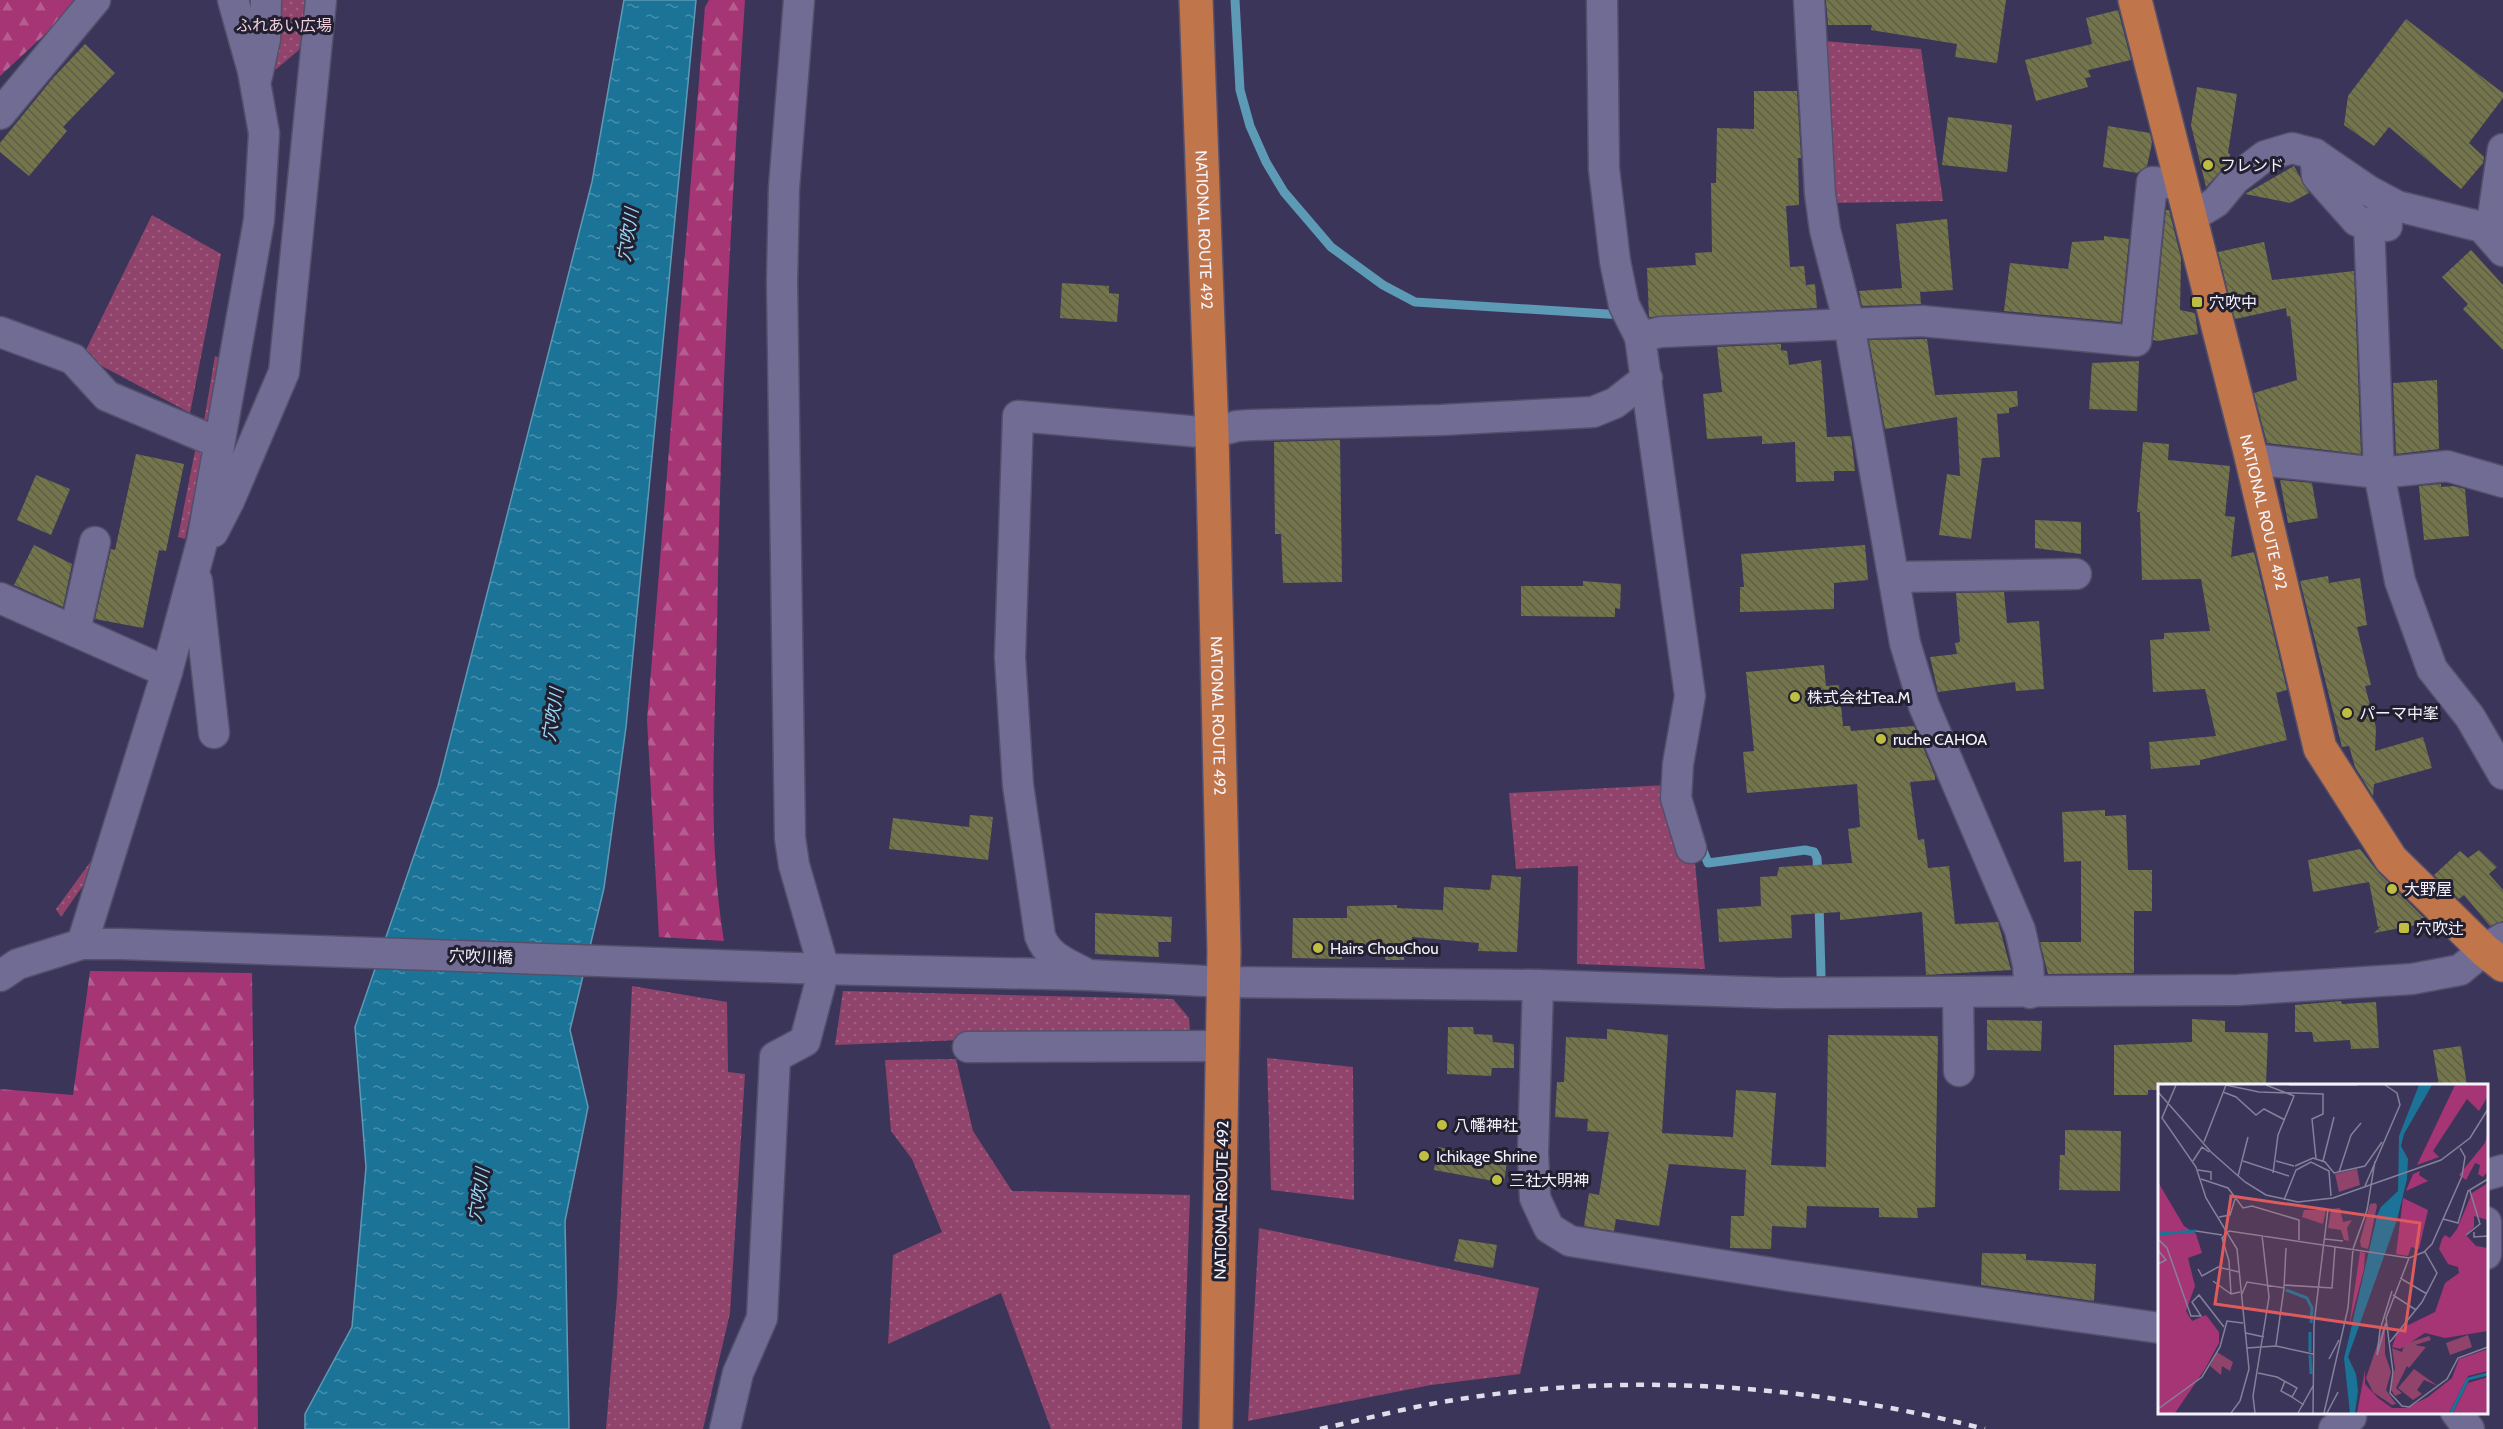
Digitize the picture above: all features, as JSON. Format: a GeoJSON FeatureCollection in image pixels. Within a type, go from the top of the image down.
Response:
{"type":"FeatureCollection","features":[{"type":"Feature","properties":{"kind":"highway","name":"NATIONAL ROUTE 492"},"geometry":{"type":"LineString","coordinates":[[1196,0],[1212,433],[1224,982],[1215,1429]]}},
{"type":"Feature","properties":{"kind":"highway","name":"NATIONAL ROUTE 492"},"geometry":{"type":"LineString","coordinates":[[2135,0],[2251,459],[2320,748],[2391,860],[2497,951]]}},
{"type":"Feature","properties":{"kind":"street"},"geometry":{"type":"LineString","coordinates":[[0,114],[95,0]]}},
{"type":"Feature","properties":{"kind":"street"},"geometry":{"type":"LineString","coordinates":[[82,944],[167,672],[195,565],[259,220],[264,133],[255,85],[233,0]]}},
{"type":"Feature","properties":{"kind":"street"},"geometry":{"type":"LineString","coordinates":[[255,85],[265,39],[266,0]]}},
{"type":"Feature","properties":{"kind":"street"},"geometry":{"type":"LineString","coordinates":[[214,733],[195,565],[229,501],[284,372],[321,0]]}},
{"type":"Feature","properties":{"kind":"street"},"geometry":{"type":"LineString","coordinates":[[725,1429],[738,1373],[762,1318],[775,1057],[805,1041],[824,969],[794,865],[790,837],[782,282],[784,188],[799,0]]}},
{"type":"Feature","properties":{"kind":"street"},"geometry":{"type":"LineString","coordinates":[[1602,0],[1604,169],[1615,261],[1624,305],[1640,337],[1647,378],[1690,696],[1678,764],[1676,798],[1691,848]]}},
{"type":"Feature","properties":{"kind":"street"},"geometry":{"type":"LineString","coordinates":[[1809,0],[1820,194],[1849,324],[1905,643],[1924,706],[2020,930],[2028,965],[2030,993]]}},
{"type":"Feature","properties":{"kind":"street"},"geometry":{"type":"LineString","coordinates":[[2190,218],[2216,202],[2235,179],[2265,156],[2292,148],[2315,154],[2369,191],[2397,206],[2482,227],[2503,251]]}},
{"type":"Feature","properties":{"kind":"street"},"geometry":{"type":"LineString","coordinates":[[2482,227],[2492,223],[2503,148]]}},
{"type":"Feature","properties":{"kind":"street"},"geometry":{"type":"LineString","coordinates":[[2315,154],[2317,176],[2357,221],[2416,232],[2437,225],[2440,216]]}},
{"type":"Feature","properties":{"kind":"street"},"geometry":{"type":"LineString","coordinates":[[1640,337],[1662,332],[1922,321],[2136,341],[2152,182],[2181,184]]}},
{"type":"Feature","properties":{"kind":"street"},"geometry":{"type":"LineString","coordinates":[[2369,224],[2379,473],[2400,581],[2432,669],[2470,717],[2503,774]]}},
{"type":"Feature","properties":{"kind":"street"},"geometry":{"type":"LineString","coordinates":[[0,332],[73,359],[107,396],[219,443]]}},
{"type":"Feature","properties":{"kind":"street"},"geometry":{"type":"LineString","coordinates":[[1089,975],[1056,958],[1044,945],[1040,936],[1018,784],[1010,657],[1018,416],[1212,433],[1251,424],[1418,420],[1593,412],[1615,403],[1647,378]]}},
{"type":"Feature","properties":{"kind":"street"},"geometry":{"type":"LineString","coordinates":[[2251,459],[2379,473],[2447,466],[2503,482]]}},
{"type":"Feature","properties":{"kind":"street"},"geometry":{"type":"LineString","coordinates":[[75,631],[95,542]]}},
{"type":"Feature","properties":{"kind":"street"},"geometry":{"type":"LineString","coordinates":[[1894,577],[2076,574]]}},
{"type":"Feature","properties":{"kind":"street"},"geometry":{"type":"LineString","coordinates":[[0,598],[167,672]]}},
{"type":"Feature","properties":{"kind":"street","name":"穴吹川橋"},"geometry":{"type":"LineString","coordinates":[[0,976],[18,964],[82,944],[176,945],[824,969],[1089,975],[1224,982],[1538,985],[1713,993],[2030,993],[2238,990],[2412,979],[2460,970],[2497,951]]}},
{"type":"Feature","properties":{"kind":"street"},"geometry":{"type":"LineString","coordinates":[[1538,985],[1533,1153],[1535,1198],[1549,1228],[1570,1241],[1790,1276],[2158,1328]]}},
{"type":"Feature","properties":{"kind":"street"},"geometry":{"type":"LineString","coordinates":[[1958,993],[1959,1071]]}},
{"type":"Feature","properties":{"kind":"street"},"geometry":{"type":"LineString","coordinates":[[968,1047],[1224,1046]]}},
{"type":"Feature","properties":{"kind":"street"},"geometry":{"type":"LineString","coordinates":[[2488,1175],[2503,1170]]}},
{"type":"Feature","properties":{"kind":"street"},"geometry":{"type":"LineString","coordinates":[[2334,1429],[2351,1417],[2351,1414]]}},
{"type":"Feature","properties":{"kind":"street"},"geometry":{"type":"LineString","coordinates":[[2457,1414],[2469,1429]]}},
{"type":"Feature","properties":{"kind":"green space"},"geometry":{"type":"Polygon","coordinates":[[[0,0],[82,0],[0,76],[0,0]]]}},
{"type":"Feature","properties":{"kind":"green space","name":"ふれあい広場"},"geometry":{"type":"Polygon","coordinates":[[[254,0],[313,0],[299,50],[275,70],[254,0]]]}},
{"type":"Feature","properties":{"kind":"green space"},"geometry":{"type":"Polygon","coordinates":[[[709,0],[745,0],[723,393],[718,550],[714,824],[715,863],[724,941],[659,937],[647,720],[705,7],[709,0]]]}},
{"type":"Feature","properties":{"kind":"green space"},"geometry":{"type":"Polygon","coordinates":[[[1824,41],[1921,49],[1943,201],[1831,203],[1824,41]]]}},
{"type":"Feature","properties":{"kind":"green space"},"geometry":{"type":"Polygon","coordinates":[[[152,215],[221,254],[190,413],[83,356],[152,215]]]}},
{"type":"Feature","properties":{"kind":"green space"},"geometry":{"type":"Polygon","coordinates":[[[215,356],[222,359],[208,428],[203,427],[215,356]]]}},
{"type":"Feature","properties":{"kind":"green space"},"geometry":{"type":"Polygon","coordinates":[[[196,446],[204,447],[185,539],[178,537],[196,446]]]}},
{"type":"Feature","properties":{"kind":"green space"},"geometry":{"type":"Polygon","coordinates":[[[1667,785],[1695,863],[1705,969],[1577,964],[1578,866],[1516,869],[1509,793],[1667,785]]]}},
{"type":"Feature","properties":{"kind":"green space"},"geometry":{"type":"Polygon","coordinates":[[[94,857],[99,863],[61,917],[56,909],[94,857]]]}},
{"type":"Feature","properties":{"kind":"green space"},"geometry":{"type":"Polygon","coordinates":[[[90,971],[252,973],[258,1429],[0,1429],[0,1089],[73,1095],[90,971]]]}},
{"type":"Feature","properties":{"kind":"green space"},"geometry":{"type":"Polygon","coordinates":[[[632,986],[727,1002],[728,1072],[745,1074],[730,1313],[703,1429],[606,1429],[617,1296],[632,986]]]}},
{"type":"Feature","properties":{"kind":"green space"},"geometry":{"type":"Polygon","coordinates":[[[843,991],[1173,999],[1189,1018],[1190,1031],[835,1045],[843,991]]]}},
{"type":"Feature","properties":{"kind":"green space"},"geometry":{"type":"Polygon","coordinates":[[[1267,1058],[1353,1067],[1354,1200],[1271,1190],[1267,1058]]]}},
{"type":"Feature","properties":{"kind":"green space"},"geometry":{"type":"Polygon","coordinates":[[[956,1059],[973,1131],[1012,1191],[1190,1195],[1182,1429],[1051,1429],[1001,1293],[888,1344],[893,1255],[942,1232],[912,1159],[891,1131],[885,1060],[956,1059]]]}},
{"type":"Feature","properties":{"kind":"green space"},"geometry":{"type":"Polygon","coordinates":[[[1259,1228],[1539,1288],[1520,1374],[1431,1385],[1248,1421],[1259,1228]]]}},
{"type":"Feature","properties":{"kind":"water","name":"穴吹川"},"geometry":{"type":"Polygon","coordinates":[[[624,0],[696,0],[626,727],[604,888],[570,1030],[588,1107],[565,1221],[569,1429],[305,1429],[305,1414],[352,1327],[366,1167],[355,1027],[438,786],[592,182],[624,0]]]}},
{"type":"Feature","properties":{"kind":"building"},"geometry":{"type":"Polygon","coordinates":[[[1826,0],[2006,0],[1997,63],[1955,57],[1957,44],[1871,30],[1872,25],[1828,25],[1826,0]]]}},
{"type":"Feature","properties":{"kind":"building"},"geometry":{"type":"Polygon","coordinates":[[[2118,10],[2131,60],[2088,70],[2091,77],[2085,78],[2088,87],[2036,101],[2025,60],[2092,44],[2086,18],[2118,10]]]}},
{"type":"Feature","properties":{"kind":"building"},"geometry":{"type":"Polygon","coordinates":[[[2406,19],[2503,93],[2503,98],[2469,143],[2484,157],[2483,163],[2461,189],[2389,127],[2374,146],[2344,125],[2348,96],[2406,19]]]}},
{"type":"Feature","properties":{"kind":"building"},"geometry":{"type":"Polygon","coordinates":[[[85,44],[115,73],[63,127],[67,131],[29,176],[0,152],[0,143],[53,78],[85,44]]]}},
{"type":"Feature","properties":{"kind":"building"},"geometry":{"type":"Polygon","coordinates":[[[2197,87],[2237,94],[2228,153],[2230,154],[2229,162],[2206,187],[2191,125],[2197,87]]]}},
{"type":"Feature","properties":{"kind":"building"},"geometry":{"type":"Polygon","coordinates":[[[1754,91],[1797,91],[1801,158],[1798,158],[1799,205],[1786,206],[1790,267],[1804,266],[1806,285],[1815,284],[1817,308],[1649,317],[1647,268],[1696,265],[1695,253],[1712,252],[1711,183],[1716,183],[1717,128],[1754,129],[1754,91]]]}},
{"type":"Feature","properties":{"kind":"building"},"geometry":{"type":"Polygon","coordinates":[[[1948,117],[2012,125],[2007,172],[1942,165],[1948,117]]]}},
{"type":"Feature","properties":{"kind":"building"},"geometry":{"type":"Polygon","coordinates":[[[2108,126],[2150,133],[2152,143],[2147,166],[2137,173],[2103,167],[2108,126]]]}},
{"type":"Feature","properties":{"kind":"building"},"geometry":{"type":"Polygon","coordinates":[[[2294,166],[2309,193],[2290,203],[2245,194],[2294,166]]]}},
{"type":"Feature","properties":{"kind":"building"},"geometry":{"type":"Polygon","coordinates":[[[2166,210],[2169,210],[2181,258],[2180,310],[2195,313],[2198,334],[2158,341],[2153,340],[2166,210]]]}},
{"type":"Feature","properties":{"kind":"building"},"geometry":{"type":"Polygon","coordinates":[[[1947,219],[1953,290],[1920,292],[1921,304],[1862,306],[1859,291],[1902,288],[1896,224],[1947,219]]]}},
{"type":"Feature","properties":{"kind":"building"},"geometry":{"type":"Polygon","coordinates":[[[2104,236],[2129,239],[2121,322],[2004,311],[2010,263],[2068,269],[2072,242],[2104,240],[2104,236]]]}},
{"type":"Feature","properties":{"kind":"building"},"geometry":{"type":"Polygon","coordinates":[[[2264,242],[2272,280],[2354,271],[2361,454],[2267,443],[2254,393],[2297,380],[2290,316],[2287,317],[2286,308],[2235,319],[2218,252],[2264,242]]]}},
{"type":"Feature","properties":{"kind":"building"},"geometry":{"type":"Polygon","coordinates":[[[2471,250],[2503,285],[2503,350],[2463,309],[2468,304],[2442,277],[2471,250]]]}},
{"type":"Feature","properties":{"kind":"building"},"geometry":{"type":"Polygon","coordinates":[[[1062,283],[1109,286],[1109,293],[1119,294],[1117,322],[1060,318],[1062,283]]]}},
{"type":"Feature","properties":{"kind":"building"},"geometry":{"type":"Polygon","coordinates":[[[1927,339],[1935,395],[2017,391],[2018,406],[2009,408],[2009,413],[1997,414],[2000,457],[1982,458],[1971,539],[1939,535],[1947,474],[1960,476],[1957,417],[1885,429],[1869,340],[1927,339]]]}},
{"type":"Feature","properties":{"kind":"building"},"geometry":{"type":"Polygon","coordinates":[[[1781,344],[1781,350],[1787,351],[1789,365],[1821,360],[1827,437],[1851,436],[1855,471],[1834,471],[1834,481],[1796,482],[1795,442],[1762,444],[1762,436],[1707,439],[1703,394],[1722,392],[1717,347],[1781,344]]]}},
{"type":"Feature","properties":{"kind":"building"},"geometry":{"type":"Polygon","coordinates":[[[2139,361],[2137,411],[2089,409],[2092,363],[2139,361]]]}},
{"type":"Feature","properties":{"kind":"building"},"geometry":{"type":"Polygon","coordinates":[[[2437,380],[2439,449],[2396,454],[2393,383],[2437,380]]]}},
{"type":"Feature","properties":{"kind":"building"},"geometry":{"type":"Polygon","coordinates":[[[1340,440],[1342,582],[1283,583],[1281,534],[1275,534],[1274,442],[1340,440]]]}},
{"type":"Feature","properties":{"kind":"building"},"geometry":{"type":"Polygon","coordinates":[[[2143,442],[2169,444],[2168,460],[2230,466],[2225,516],[2235,517],[2231,557],[2254,552],[2287,690],[2276,693],[2287,740],[2200,760],[2200,765],[2151,769],[2149,742],[2216,736],[2205,689],[2153,692],[2150,640],[2164,639],[2164,633],[2210,631],[2201,579],[2142,580],[2140,512],[2137,512],[2143,442]]]}},
{"type":"Feature","properties":{"kind":"building"},"geometry":{"type":"Polygon","coordinates":[[[136,454],[184,464],[166,551],[159,550],[143,628],[95,619],[111,549],[115,550],[136,454]]]}},
{"type":"Feature","properties":{"kind":"building"},"geometry":{"type":"Polygon","coordinates":[[[36,475],[70,489],[51,535],[17,520],[36,475]]]}},
{"type":"Feature","properties":{"kind":"building"},"geometry":{"type":"Polygon","coordinates":[[[2280,480],[2312,483],[2318,518],[2288,523],[2280,480]]]}},
{"type":"Feature","properties":{"kind":"building"},"geometry":{"type":"Polygon","coordinates":[[[2441,484],[2441,487],[2453,486],[2465,489],[2469,536],[2424,540],[2419,486],[2441,484]]]}},
{"type":"Feature","properties":{"kind":"building"},"geometry":{"type":"Polygon","coordinates":[[[2035,520],[2081,522],[2081,554],[2035,548],[2035,520]]]}},
{"type":"Feature","properties":{"kind":"building"},"geometry":{"type":"Polygon","coordinates":[[[34,545],[72,564],[63,607],[14,585],[34,545]]]}},
{"type":"Feature","properties":{"kind":"building"},"geometry":{"type":"Polygon","coordinates":[[[1865,545],[1868,580],[1834,583],[1834,609],[1740,612],[1740,587],[1744,587],[1741,554],[1865,545]]]}},
{"type":"Feature","properties":{"kind":"building"},"geometry":{"type":"Polygon","coordinates":[[[2328,576],[2329,583],[2360,578],[2367,625],[2357,627],[2371,685],[2365,686],[2376,728],[2375,751],[2423,737],[2432,768],[2374,784],[2373,796],[2355,767],[2349,746],[2342,747],[2300,581],[2328,576]]]}},
{"type":"Feature","properties":{"kind":"building"},"geometry":{"type":"Polygon","coordinates":[[[1583,581],[1621,584],[1620,609],[1615,608],[1615,617],[1521,616],[1521,586],[1583,586],[1583,581]]]}},
{"type":"Feature","properties":{"kind":"building"},"geometry":{"type":"Polygon","coordinates":[[[2004,592],[2007,623],[2039,621],[2044,689],[2016,691],[2015,682],[1938,692],[1930,657],[1957,654],[1955,643],[1960,642],[1956,593],[2004,592]]]}},
{"type":"Feature","properties":{"kind":"building"},"geometry":{"type":"Polygon","coordinates":[[[1824,665],[1826,686],[1839,685],[1843,726],[1850,726],[1851,731],[1914,726],[1935,776],[1935,780],[1910,782],[1918,840],[1924,839],[1928,868],[1949,866],[1955,924],[1998,922],[2011,970],[1926,975],[1922,912],[1840,920],[1840,912],[1791,915],[1792,938],[1719,942],[1717,909],[1761,906],[1760,877],[1777,876],[1779,867],[1852,863],[1848,829],[1860,827],[1857,784],[1747,793],[1743,752],[1754,751],[1746,672],[1824,665]]]}},
{"type":"Feature","properties":{"kind":"building"},"geometry":{"type":"Polygon","coordinates":[[[2105,810],[2105,816],[2126,815],[2128,870],[2152,870],[2152,911],[2134,911],[2134,973],[2048,974],[2040,942],[2081,942],[2081,861],[2064,862],[2062,812],[2105,810]]]}},
{"type":"Feature","properties":{"kind":"building"},"geometry":{"type":"Polygon","coordinates":[[[970,815],[993,817],[988,860],[889,849],[893,818],[969,827],[970,815]]]}},
{"type":"Feature","properties":{"kind":"building"},"geometry":{"type":"Polygon","coordinates":[[[2360,849],[2378,872],[2432,926],[2430,928],[2427,923],[2374,933],[2381,926],[2378,927],[2369,882],[2313,892],[2308,860],[2360,849]]]}},
{"type":"Feature","properties":{"kind":"building"},"geometry":{"type":"Polygon","coordinates":[[[2479,850],[2497,867],[2489,874],[2503,890],[2503,921],[2490,926],[2464,895],[2459,899],[2434,875],[2460,851],[2468,858],[2479,850]]]}},
{"type":"Feature","properties":{"kind":"building"},"geometry":{"type":"Polygon","coordinates":[[[1492,875],[1521,877],[1517,952],[1478,951],[1479,943],[1412,937],[1412,955],[1404,955],[1404,960],[1386,960],[1383,954],[1342,953],[1342,959],[1292,958],[1293,918],[1347,918],[1347,906],[1397,905],[1397,908],[1443,910],[1444,887],[1490,890],[1492,875]]]}},
{"type":"Feature","properties":{"kind":"building"},"geometry":{"type":"Polygon","coordinates":[[[1095,913],[1172,917],[1171,942],[1158,942],[1159,957],[1095,954],[1095,913]]]}},
{"type":"Feature","properties":{"kind":"building"},"geometry":{"type":"Polygon","coordinates":[[[2341,1001],[2342,1004],[2376,1002],[2379,1048],[2351,1049],[2350,1040],[2314,1042],[2312,1032],[2295,1032],[2295,1005],[2341,1001]]]}},
{"type":"Feature","properties":{"kind":"building"},"geometry":{"type":"Polygon","coordinates":[[[2192,1019],[2225,1021],[2225,1032],[2268,1033],[2266,1084],[2158,1084],[2158,1090],[2148,1090],[2148,1095],[2114,1095],[2114,1045],[2192,1042],[2192,1019]]]}},
{"type":"Feature","properties":{"kind":"building"},"geometry":{"type":"Polygon","coordinates":[[[1987,1020],[2042,1021],[2041,1051],[1987,1050],[1987,1020]]]}},
{"type":"Feature","properties":{"kind":"building"},"geometry":{"type":"Polygon","coordinates":[[[1448,1027],[1473,1027],[1474,1034],[1492,1035],[1493,1042],[1514,1044],[1514,1068],[1492,1068],[1491,1076],[1447,1074],[1448,1027]]]}},
{"type":"Feature","properties":{"kind":"building"},"geometry":{"type":"Polygon","coordinates":[[[1607,1029],[1668,1035],[1662,1133],[1733,1137],[1736,1090],[1776,1093],[1771,1165],[1826,1167],[1828,1035],[1938,1036],[1935,1207],[1917,1208],[1918,1218],[1879,1217],[1879,1208],[1807,1206],[1806,1228],[1772,1226],[1771,1249],[1730,1248],[1731,1216],[1744,1216],[1746,1170],[1669,1164],[1659,1226],[1616,1219],[1614,1231],[1584,1226],[1589,1193],[1599,1195],[1609,1132],[1587,1131],[1588,1119],[1555,1117],[1557,1082],[1564,1082],[1566,1037],[1607,1039],[1607,1029]]]}},
{"type":"Feature","properties":{"kind":"building"},"geometry":{"type":"Polygon","coordinates":[[[2461,1046],[2467,1084],[2439,1084],[2433,1050],[2461,1046]]]}},
{"type":"Feature","properties":{"kind":"building"},"geometry":{"type":"Polygon","coordinates":[[[2065,1130],[2121,1131],[2120,1191],[2059,1190],[2060,1155],[2065,1155],[2065,1130]]]}},
{"type":"Feature","properties":{"kind":"building"},"geometry":{"type":"Polygon","coordinates":[[[1438,1147],[1507,1161],[1504,1183],[1434,1170],[1438,1147]]]}},
{"type":"Feature","properties":{"kind":"building"},"geometry":{"type":"Polygon","coordinates":[[[1459,1239],[1497,1245],[1493,1268],[1454,1261],[1459,1239]]]}},
{"type":"Feature","properties":{"kind":"building"},"geometry":{"type":"Polygon","coordinates":[[[1982,1253],[2026,1254],[2026,1260],[2096,1264],[2094,1301],[1981,1285],[1982,1253]]]}},
{"type":"Feature","properties":{"kind":"waterway"},"geometry":{"type":"LineString","coordinates":[[1235,0],[1240,90],[1250,126],[1266,162],[1284,192],[1331,247],[1383,285],[1415,302],[1623,315]]}},
{"type":"Feature","properties":{"kind":"waterway"},"geometry":{"type":"LineString","coordinates":[[1700,843],[1708,863],[1805,850],[1814,852],[1817,858],[1818,877]]}},
{"type":"Feature","properties":{"kind":"waterway"},"geometry":{"type":"LineString","coordinates":[[1819,903],[1821,975]]}},
{"type":"Feature","properties":{"kind":"railway"},"geometry":{"type":"LineString","coordinates":[[1320,1429],[1431,1404],[1500,1393],[1570,1387],[1640,1385],[1710,1386],[1779,1392],[1917,1413],[1985,1429]]}},
{"type":"Feature","properties":{"kind":"place","name":"フレンド"},"geometry":{"type":"Point","coordinates":[2208,165]}},
{"type":"Feature","properties":{"kind":"place","name":"穴吹中"},"geometry":{"type":"Point","coordinates":[2197,302]}},
{"type":"Feature","properties":{"kind":"place","name":"株式会社Tea.M"},"geometry":{"type":"Point","coordinates":[1795,697]}},
{"type":"Feature","properties":{"kind":"place","name":"パーマ中峯"},"geometry":{"type":"Point","coordinates":[2347,713]}},
{"type":"Feature","properties":{"kind":"place","name":"ruche CAHOA"},"geometry":{"type":"Point","coordinates":[1881,739]}},
{"type":"Feature","properties":{"kind":"place","name":"大野屋"},"geometry":{"type":"Point","coordinates":[2392,889]}},
{"type":"Feature","properties":{"kind":"place","name":"穴吹辻"},"geometry":{"type":"Point","coordinates":[2404,928]}},
{"type":"Feature","properties":{"kind":"place","name":"Hairs ChouChou"},"geometry":{"type":"Point","coordinates":[1318,948]}},
{"type":"Feature","properties":{"kind":"place","name":"八幡神社"},"geometry":{"type":"Point","coordinates":[1442,1125]}},
{"type":"Feature","properties":{"kind":"place","name":"Ichikage Shrine"},"geometry":{"type":"Point","coordinates":[1424,1156]}},
{"type":"Feature","properties":{"kind":"place","name":"三社大明神"},"geometry":{"type":"Point","coordinates":[1497,1180]}}]}
